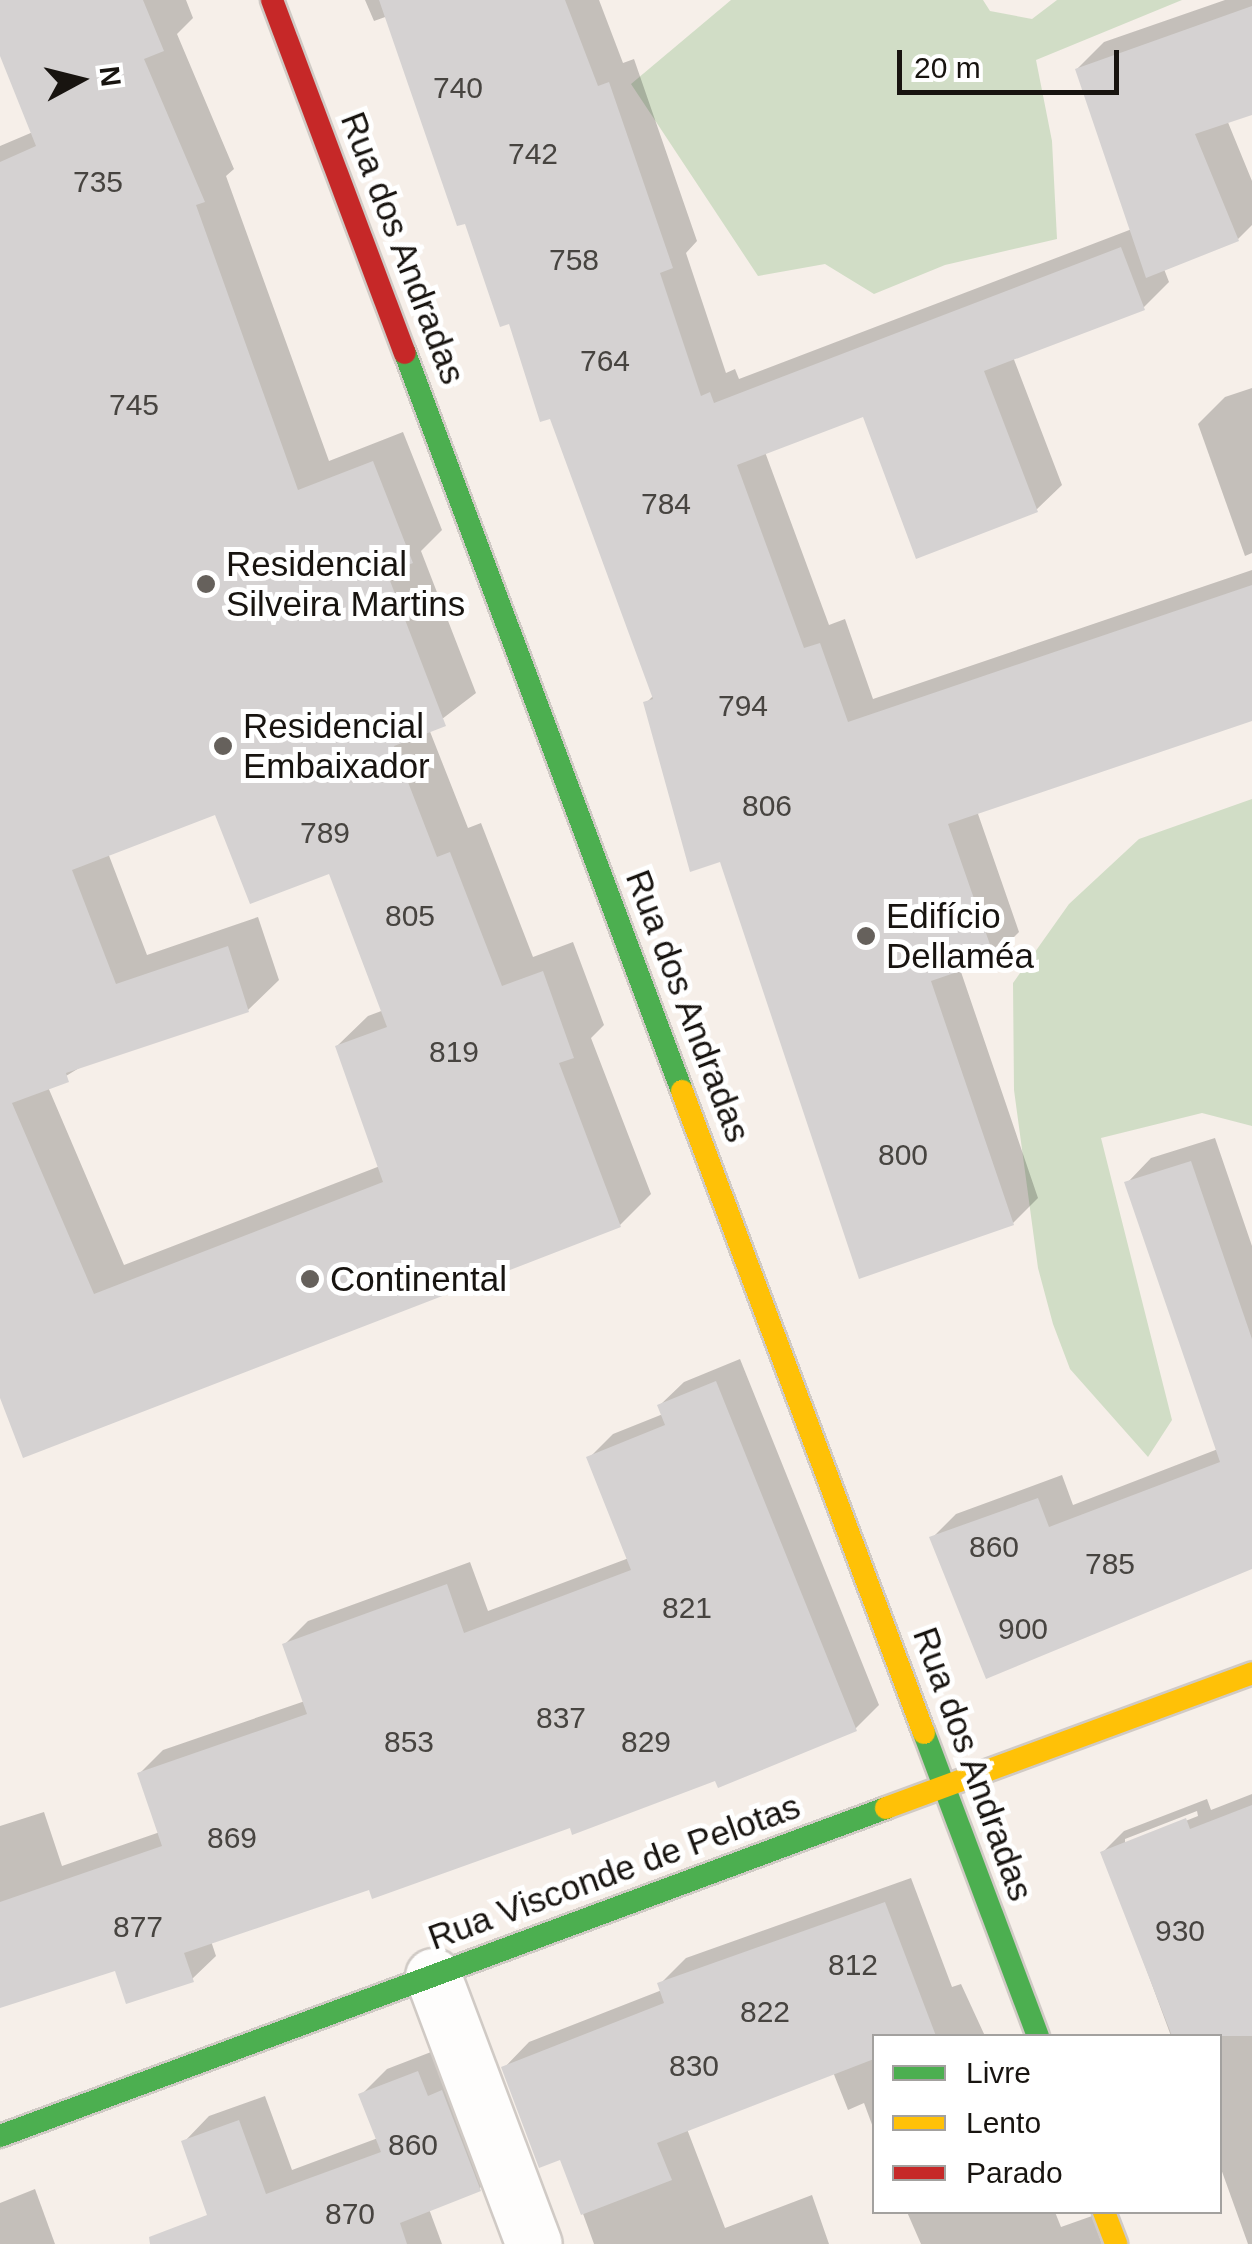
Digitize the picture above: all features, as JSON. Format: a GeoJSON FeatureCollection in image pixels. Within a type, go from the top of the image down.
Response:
{"type":"FeatureCollection","features":[{"type":"Feature","properties":{"kind":"street","name":"Rua dos Andradas"},"geometry":{"type":"LineString","coordinates":[[272,0],[1037,2034]]}},
{"type":"Feature","properties":{"kind":"street","name":"Rua Visconde de Pelotas"},"geometry":{"type":"LineString","coordinates":[[0,2136],[1252,1673]]}},
{"type":"Feature","properties":{"kind":"street"},"geometry":{"type":"LineString","coordinates":[[432,1976],[534,2244]]}},
{"type":"Feature","properties":{"kind":"street"},"geometry":{"type":"LineString","coordinates":[[1105,2214],[1116,2244]]}},
{"type":"Feature","properties":{"kind":"green space"},"geometry":{"type":"Polygon","coordinates":[[[731,0],[983,0],[990,11],[1032,19],[1057,0],[1182,0],[1036,60],[1052,141],[1057,239],[945,265],[874,294],[825,264],[758,276],[631,84],[731,0]]]}},
{"type":"Feature","properties":{"kind":"green space"},"geometry":{"type":"Polygon","coordinates":[[[1252,799],[1252,1126],[1202,1113],[1101,1138],[1172,1420],[1148,1457],[1070,1369],[1053,1324],[1038,1268],[1014,1090],[1013,983],[1069,904],[1139,839],[1252,799]]]}},
{"type":"Feature","properties":{"kind":"building"},"geometry":{"type":"Polygon","coordinates":[[[0,0],[143,0],[164,51],[144,59],[205,202],[196,205],[298,490],[373,461],[413,563],[387,573],[446,726],[394,746],[437,857],[450,852],[502,986],[543,971],[574,1058],[559,1063],[621,1227],[23,1458],[0,1398],[0,162],[36,146],[0,56],[0,0]],[[215,815],[72,870],[116,984],[228,946],[249,1012],[66,1073],[69,1082],[12,1103],[94,1294],[383,1182],[335,1046],[387,1027],[329,874],[250,904],[215,815]]]}},
{"type":"Feature","properties":{"kind":"building"},"geometry":{"type":"Polygon","coordinates":[[[379,0],[565,0],[598,86],[609,82],[673,268],[660,273],[701,396],[710,392],[714,403],[1121,247],[1145,310],[984,371],[1038,512],[916,559],[863,417],[737,465],[804,648],[820,643],[848,722],[1252,585],[1252,721],[948,824],[995,959],[931,981],[1014,1225],[859,1279],[720,862],[690,872],[643,702],[653,699],[550,419],[540,422],[509,324],[500,327],[465,224],[457,226],[379,0]]]}},
{"type":"Feature","properties":{"kind":"building"},"geometry":{"type":"Polygon","coordinates":[[[1252,6],[1252,115],[1195,134],[1239,241],[1146,278],[1075,69],[1252,6]]]}},
{"type":"Feature","properties":{"kind":"building"},"geometry":{"type":"Polygon","coordinates":[[[1191,1161],[1252,1339],[1252,1569],[986,1679],[929,1537],[1038,1498],[1049,1527],[1220,1462],[1124,1182],[1191,1161]]]}},
{"type":"Feature","properties":{"kind":"building"},"geometry":{"type":"Polygon","coordinates":[[[716,1381],[857,1731],[718,1788],[715,1781],[572,1835],[570,1828],[372,1899],[369,1890],[184,1953],[194,1982],[126,2004],[115,1971],[0,2008],[0,1902],[162,1846],[137,1773],[307,1714],[282,1644],[447,1584],[464,1633],[631,1570],[586,1457],[665,1425],[657,1405],[716,1381]]]}},
{"type":"Feature","properties":{"kind":"building"},"geometry":{"type":"Polygon","coordinates":[[[1252,1805],[1252,2036],[1171,2034],[1100,1852],[1186,1818],[1190,1829],[1252,1805]]]}},
{"type":"Feature","properties":{"kind":"building"},"geometry":{"type":"Polygon","coordinates":[[[885,1902],[935,2034],[872,2034],[872,2060],[657,2143],[672,2180],[581,2215],[560,2160],[539,2168],[501,2067],[664,2003],[657,1983],[885,1902]]]}},
{"type":"Feature","properties":{"kind":"building"},"geometry":{"type":"Polygon","coordinates":[[[418,2071],[428,2096],[442,2090],[481,2191],[400,2223],[407,2244],[150,2244],[149,2237],[207,2215],[181,2141],[239,2120],[266,2194],[381,2152],[358,2094],[418,2071]]]}},
{"type":"Feature","properties":{"kind":"traffic: fast"},"geometry":{"type":"LineString","coordinates":[[405,353],[682,1091]]}},
{"type":"Feature","properties":{"kind":"traffic: fast"},"geometry":{"type":"LineString","coordinates":[[924,1733],[1037,2034]]}},
{"type":"Feature","properties":{"kind":"traffic: fast"},"geometry":{"type":"LineString","coordinates":[[0,2136],[886,1808]]}},
{"type":"Feature","properties":{"kind":"traffic: slow"},"geometry":{"type":"LineString","coordinates":[[682,1091],[924,1733]]}},
{"type":"Feature","properties":{"kind":"traffic: slow"},"geometry":{"type":"LineString","coordinates":[[886,1808],[1252,1673]]}},
{"type":"Feature","properties":{"kind":"traffic: slow"},"geometry":{"type":"LineString","coordinates":[[1105,2214],[1116,2244]]}},
{"type":"Feature","properties":{"kind":"traffic: jam"},"geometry":{"type":"LineString","coordinates":[[272,0],[405,353]]}},
{"type":"Feature","properties":{"kind":"place","name":"Residencial Silveira Martins"},"geometry":{"type":"Point","coordinates":[206,584]}},
{"type":"Feature","properties":{"kind":"place","name":"Residencial Embaixador"},"geometry":{"type":"Point","coordinates":[223,746]}},
{"type":"Feature","properties":{"kind":"place","name":"Edifício Dellaméa"},"geometry":{"type":"Point","coordinates":[866,936]}},
{"type":"Feature","properties":{"kind":"place","name":"Continental"},"geometry":{"type":"Point","coordinates":[310,1279]}}]}
